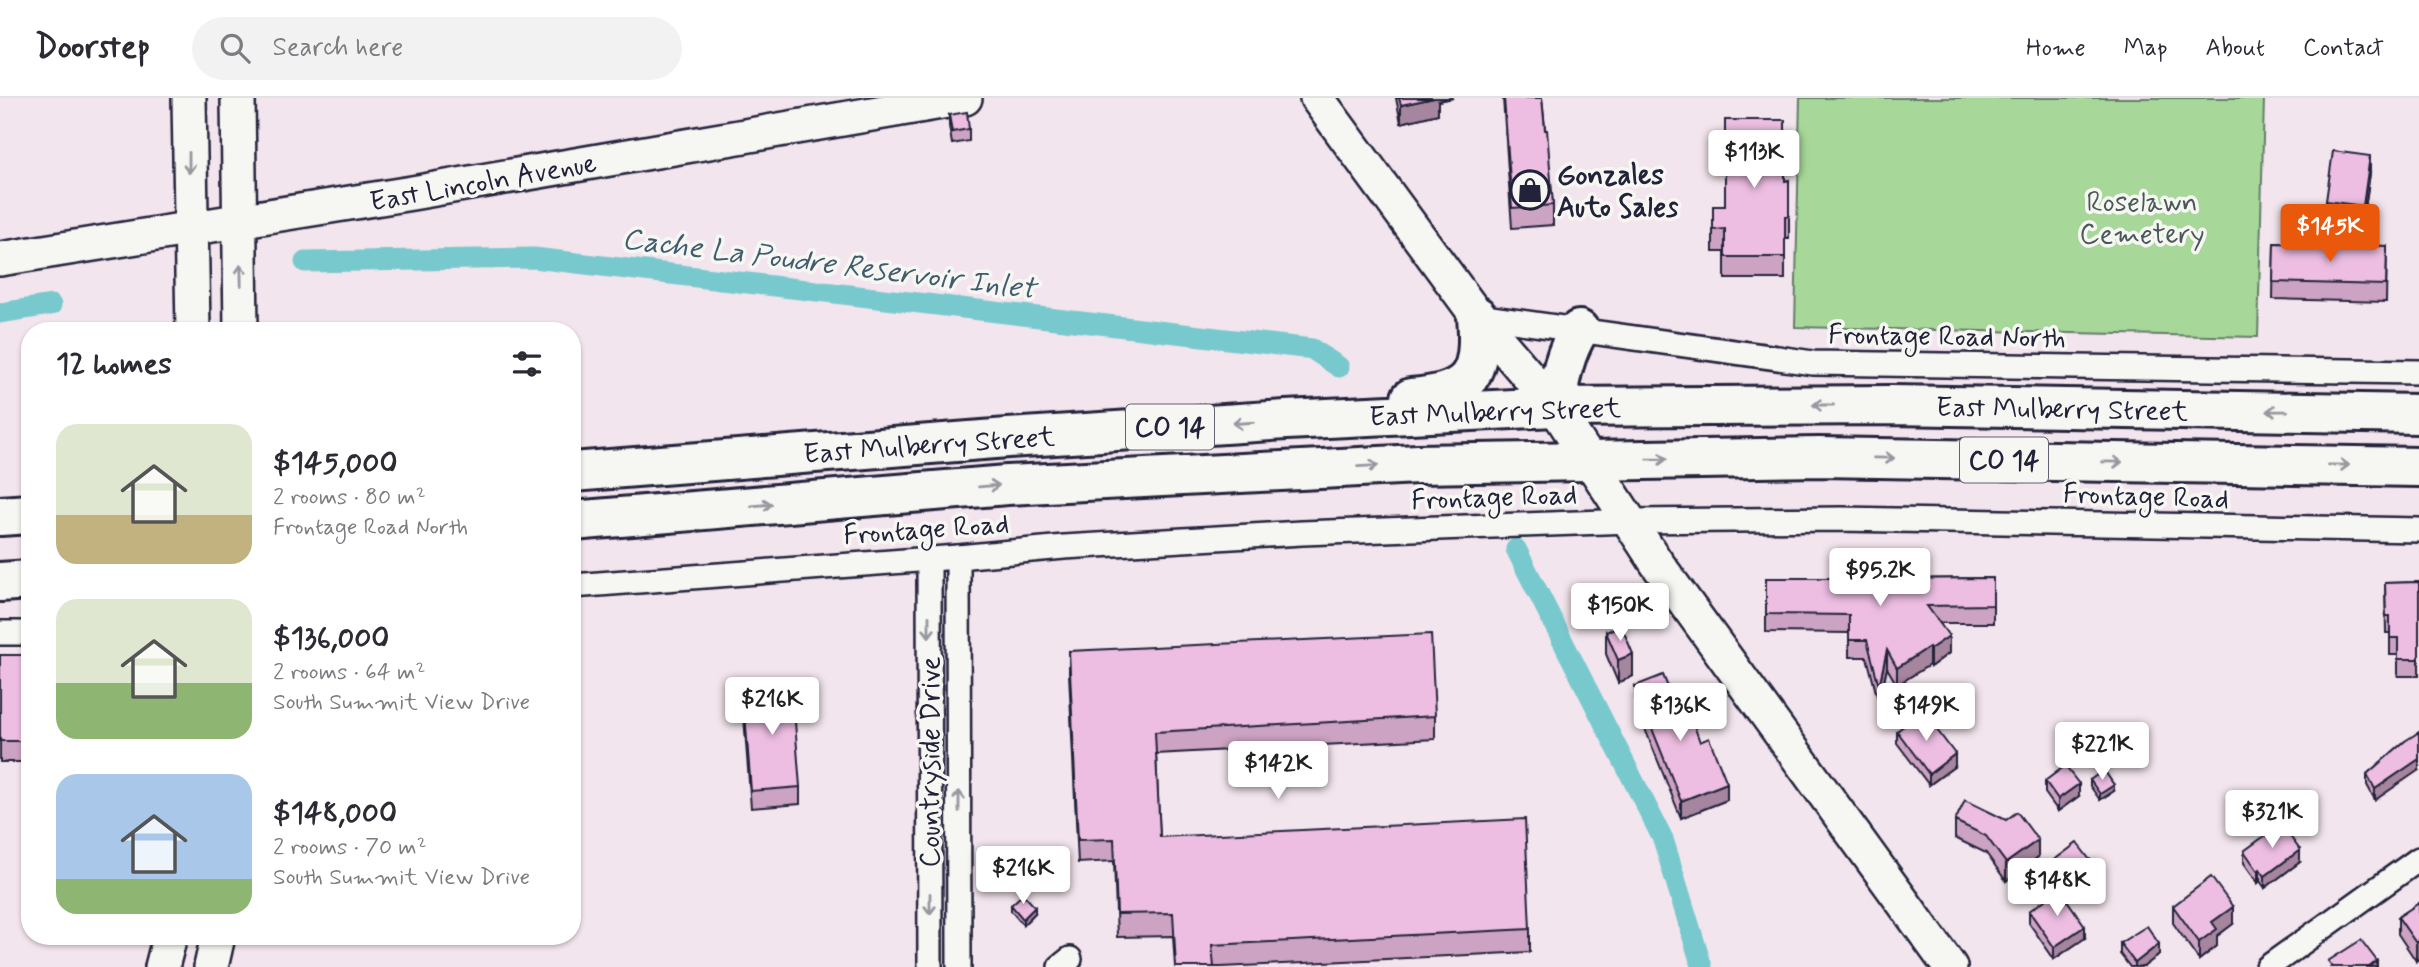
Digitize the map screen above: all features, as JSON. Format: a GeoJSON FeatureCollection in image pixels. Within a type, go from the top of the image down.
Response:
{"type":"FeatureCollection","features":[{"type":"Feature","properties":{"kind":"highway"},"geometry":{"type":"LineString","coordinates":[[1286,420],[1353,401],[1429,396],[1466,382],[1474,371],[1479,349],[1477,316]]}},
{"type":"Feature","properties":{"kind":"highway"},"geometry":{"type":"LineString","coordinates":[[1555,407],[1563,364],[1579,330]]}},
{"type":"Feature","properties":{"kind":"highway","name":"East Mulberry Street"},"geometry":{"type":"LineString","coordinates":[[581,471],[785,454],[1286,420],[1555,407],[1891,405],[2419,414]]}},
{"type":"Feature","properties":{"kind":"highway"},"geometry":{"type":"LineString","coordinates":[[581,455],[714,445],[785,454]]}},
{"type":"Feature","properties":{"kind":"highway","name":"East Mulberry Street"},"geometry":{"type":"LineString","coordinates":[[581,520],[1007,485],[1418,464],[1819,457],[2419,467]]}},
{"type":"Feature","properties":{"kind":"highway"},"geometry":{"type":"LineString","coordinates":[[0,500],[21,499]]}},
{"type":"Feature","properties":{"kind":"highway"},"geometry":{"type":"LineString","coordinates":[[581,533],[711,509]]}},
{"type":"Feature","properties":{"kind":"highway"},"geometry":{"type":"LineString","coordinates":[[0,516],[21,515]]}},
{"type":"Feature","properties":{"kind":"highway"},"geometry":{"type":"LineString","coordinates":[[0,566],[21,565]]}},
{"type":"Feature","properties":{"kind":"highway"},"geometry":{"type":"LineString","coordinates":[[0,582],[21,581]]}},
{"type":"Feature","properties":{"kind":"street"},"geometry":{"type":"LineString","coordinates":[[189,98],[193,322]]}},
{"type":"Feature","properties":{"kind":"street"},"geometry":{"type":"LineString","coordinates":[[238,98],[241,322]]}},
{"type":"Feature","properties":{"kind":"street","name":"East Lincoln Avenue"},"geometry":{"type":"LineString","coordinates":[[0,259],[412,193],[965,98]]}},
{"type":"Feature","properties":{"kind":"street"},"geometry":{"type":"LineString","coordinates":[[1317,98],[1477,316],[1555,407],[1656,562],[1950,967]]}},
{"type":"Feature","properties":{"kind":"street","name":"Frontage Road North"},"geometry":{"type":"LineString","coordinates":[[1477,316],[1813,363],[2419,372]]}},
{"type":"Feature","properties":{"kind":"street","name":"Frontage Road"},"geometry":{"type":"LineString","coordinates":[[581,585],[1064,547],[1289,534],[1631,521],[1841,519],[2419,530]]}},
{"type":"Feature","properties":{"kind":"street","name":"Countryside Drive"},"geometry":{"type":"LineString","coordinates":[[958,557],[959,967]]}},
{"type":"Feature","properties":{"kind":"street","name":"Countryside Drive"},"geometry":{"type":"LineString","coordinates":[[929,559],[930,967]]}},
{"type":"Feature","properties":{"kind":"street"},"geometry":{"type":"LineString","coordinates":[[0,633],[21,633]]}},
{"type":"Feature","properties":{"kind":"street"},"geometry":{"type":"LineString","coordinates":[[2268,967],[2419,859]]}},
{"type":"Feature","properties":{"kind":"street"},"geometry":{"type":"LineString","coordinates":[[162,967],[168,945]]}},
{"type":"Feature","properties":{"kind":"street"},"geometry":{"type":"LineString","coordinates":[[211,967],[216,945]]}},
{"type":"Feature","properties":{"kind":"green space","name":"Roselawn Cemetery"},"geometry":{"type":"Polygon","coordinates":[[[1800,98],[2264,98],[2258,337],[1795,327],[1800,98]]]}},
{"type":"Feature","properties":{"kind":"building"},"geometry":{"type":"Polygon","coordinates":[[[1399,98],[1434,98],[1401,105],[1399,98]]]}},
{"type":"Feature","properties":{"kind":"building"},"geometry":{"type":"Polygon","coordinates":[[[1504,98],[1542,98],[1553,205],[1512,208],[1504,98]]]}},
{"type":"Feature","properties":{"kind":"building"},"geometry":{"type":"Polygon","coordinates":[[[967,112],[969,129],[952,132],[949,115],[967,112]]]}},
{"type":"Feature","properties":{"kind":"building"},"geometry":{"type":"Polygon","coordinates":[[[1725,120],[1785,120],[1785,181],[1789,180],[1789,216],[1785,216],[1785,257],[1725,257],[1725,229],[1713,230],[1713,206],[1725,206],[1725,120]]]}},
{"type":"Feature","properties":{"kind":"building"},"geometry":{"type":"Polygon","coordinates":[[[2333,151],[2370,156],[2363,206],[2326,201],[2333,151]]]}},
{"type":"Feature","properties":{"kind":"building"},"geometry":{"type":"Polygon","coordinates":[[[2274,243],[2387,246],[2386,285],[2273,282],[2274,243]]]}},
{"type":"Feature","properties":{"kind":"building"},"geometry":{"type":"Polygon","coordinates":[[[1849,572],[1887,572],[1887,579],[1993,578],[1993,605],[1927,606],[1949,636],[1897,668],[1887,650],[1879,686],[1867,640],[1849,640],[1849,615],[1766,614],[1766,578],[1849,578],[1849,572]]]}},
{"type":"Feature","properties":{"kind":"building"},"geometry":{"type":"Polygon","coordinates":[[[2419,582],[2419,659],[2398,659],[2398,638],[2390,638],[2390,616],[2386,616],[2385,583],[2419,582]]]}},
{"type":"Feature","properties":{"kind":"building"},"geometry":{"type":"Polygon","coordinates":[[[1621,625],[1633,654],[1618,660],[1606,632],[1621,625]]]}},
{"type":"Feature","properties":{"kind":"building"},"geometry":{"type":"Polygon","coordinates":[[[1431,634],[1435,716],[1155,732],[1160,837],[1525,819],[1530,929],[1212,945],[1214,967],[1176,967],[1173,913],[1117,914],[1114,839],[1078,840],[1069,651],[1431,634]]]}},
{"type":"Feature","properties":{"kind":"building"},"geometry":{"type":"Polygon","coordinates":[[[0,655],[21,655],[21,741],[0,741],[0,655]]]}},
{"type":"Feature","properties":{"kind":"building"},"geometry":{"type":"Polygon","coordinates":[[[1663,675],[1683,724],[1692,720],[1700,742],[1709,738],[1727,783],[1681,801],[1635,686],[1663,675]]]}},
{"type":"Feature","properties":{"kind":"building"},"geometry":{"type":"Polygon","coordinates":[[[792,683],[800,787],[751,791],[743,687],[792,683]]]}},
{"type":"Feature","properties":{"kind":"building"},"geometry":{"type":"Polygon","coordinates":[[[1925,714],[1955,754],[1929,774],[1897,731],[1918,715],[1920,717],[1925,714]]]}},
{"type":"Feature","properties":{"kind":"building"},"geometry":{"type":"Polygon","coordinates":[[[2419,732],[2419,759],[2375,789],[2367,774],[2419,732]]]}},
{"type":"Feature","properties":{"kind":"building"},"geometry":{"type":"Polygon","coordinates":[[[2065,766],[2079,784],[2058,799],[2045,781],[2065,766]]]}},
{"type":"Feature","properties":{"kind":"building"},"geometry":{"type":"Polygon","coordinates":[[[2104,770],[2114,785],[2100,794],[2090,780],[2104,770]]]}},
{"type":"Feature","properties":{"kind":"building"},"geometry":{"type":"Polygon","coordinates":[[[1965,800],[2006,820],[2017,812],[2038,840],[2006,863],[1986,836],[1955,821],[1965,800]]]}},
{"type":"Feature","properties":{"kind":"building"},"geometry":{"type":"Polygon","coordinates":[[[2281,824],[2300,850],[2265,876],[2260,869],[2258,871],[2244,851],[2281,824]]]}},
{"type":"Feature","properties":{"kind":"building"},"geometry":{"type":"Polygon","coordinates":[[[2077,843],[2090,860],[2066,878],[2053,861],[2077,843]]]}},
{"type":"Feature","properties":{"kind":"building"},"geometry":{"type":"Polygon","coordinates":[[[2211,877],[2233,907],[2212,922],[2217,929],[2199,942],[2173,906],[2211,877]]]}},
{"type":"Feature","properties":{"kind":"building"},"geometry":{"type":"Polygon","coordinates":[[[2060,890],[2085,926],[2054,947],[2029,911],[2060,890]]]}},
{"type":"Feature","properties":{"kind":"building"},"geometry":{"type":"Polygon","coordinates":[[[1023,894],[1035,907],[1023,919],[1011,905],[1023,894]]]}},
{"type":"Feature","properties":{"kind":"building"},"geometry":{"type":"Polygon","coordinates":[[[2419,903],[2419,941],[2416,943],[2398,917],[2419,903]]]}},
{"type":"Feature","properties":{"kind":"building"},"geometry":{"type":"Polygon","coordinates":[[[2147,926],[2159,944],[2135,963],[2120,943],[2147,926]]]}},
{"type":"Feature","properties":{"kind":"building"},"geometry":{"type":"Polygon","coordinates":[[[2361,940],[2377,961],[2369,967],[2331,967],[2328,961],[2361,940]]]}},
{"type":"Feature","properties":{"kind":"waterway","name":"Cache La Poudre Reservoir Inlet"},"geometry":{"type":"LineString","coordinates":[[305,262],[534,258],[1312,349],[1339,367]]}},
{"type":"Feature","properties":{"kind":"waterway","name":"Cache La Poudre Reservoir Inlet"},"geometry":{"type":"LineString","coordinates":[[0,313],[51,305]]}},
{"type":"Feature","properties":{"kind":"waterway","name":"Cache La Poudre Reservoir Inlet"},"geometry":{"type":"LineString","coordinates":[[1516,549],[1663,839],[1702,967]]}},
{"type":"Feature","properties":{"kind":"place","name":"Gonzales Auto Sales"},"geometry":{"type":"Point","coordinates":[1530,190]}}]}
